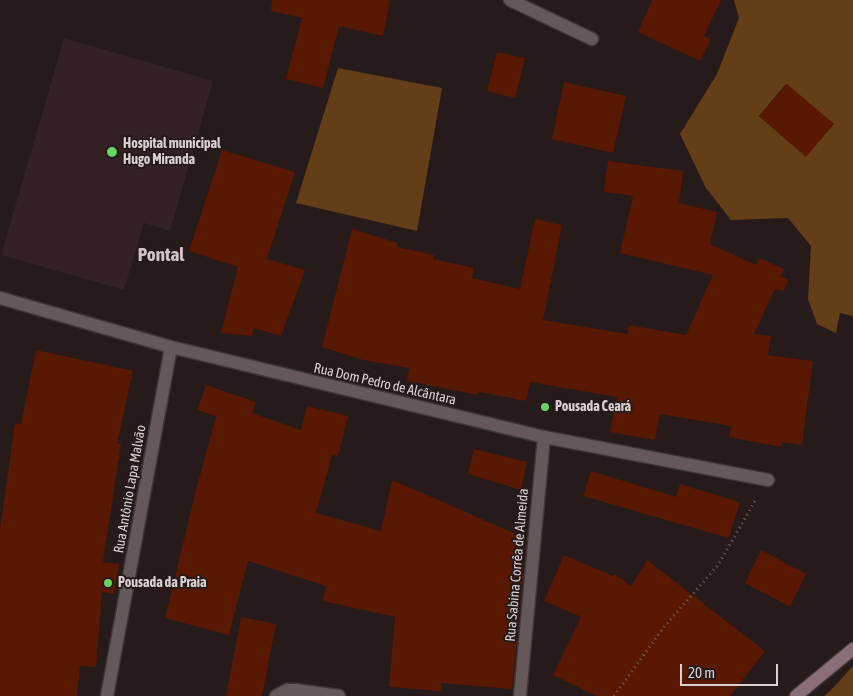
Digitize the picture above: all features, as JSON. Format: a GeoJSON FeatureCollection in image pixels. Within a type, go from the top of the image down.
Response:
{"type":"FeatureCollection","features":[{"type":"Feature","properties":{"kind":"street"},"geometry":{"type":"LineString","coordinates":[[510,0],[592,39]]}},
{"type":"Feature","properties":{"kind":"street","name":"Rua Dom Pedro de Alcântara"},"geometry":{"type":"LineString","coordinates":[[0,298],[171,347],[544,437],[768,480]]}},
{"type":"Feature","properties":{"kind":"street","name":"Rua Antônio Lapa Malvão"},"geometry":{"type":"LineString","coordinates":[[107,696],[171,347]]}},
{"type":"Feature","properties":{"kind":"street","name":"Rua Sabina Corrêa de Almeida"},"geometry":{"type":"LineString","coordinates":[[520,696],[544,437]]}},
{"type":"Feature","properties":{"kind":"street"},"geometry":{"type":"LineString","coordinates":[[796,696],[853,648]]}},
{"type":"Feature","properties":{"kind":"street"},"geometry":{"type":"LineString","coordinates":[[276,696],[286,690],[296,690],[339,696]]}},
{"type":"Feature","properties":{"kind":"path"},"geometry":{"type":"LineString","coordinates":[[614,696],[664,627],[718,565],[768,480]]}},
{"type":"Feature","properties":{"kind":"shaded area"},"geometry":{"type":"Polygon","coordinates":[[[734,0],[853,0],[853,316],[840,313],[836,333],[817,324],[808,299],[811,246],[788,218],[731,220],[706,188],[680,134],[717,74],[739,18],[734,0]],[[786,84],[759,116],[806,156],[833,124],[786,84]]]}},
{"type":"Feature","properties":{"kind":"shaded area","name":"Hospital municipal Hugo Miranda"},"geometry":{"type":"Polygon","coordinates":[[[64,38],[213,81],[170,231],[144,223],[124,290],[1,255],[64,38]]]}},
{"type":"Feature","properties":{"kind":"shaded area"},"geometry":{"type":"Polygon","coordinates":[[[338,68],[442,88],[417,231],[296,203],[338,68]]]}},
{"type":"Feature","properties":{"kind":"shaded area"},"geometry":{"type":"Polygon","coordinates":[[[853,666],[853,696],[824,696],[831,690],[853,666]]]}},
{"type":"Feature","properties":{"kind":"building"},"geometry":{"type":"Polygon","coordinates":[[[272,0],[390,0],[383,36],[339,26],[323,88],[286,79],[302,18],[271,11],[272,0]]]}},
{"type":"Feature","properties":{"kind":"building"},"geometry":{"type":"Polygon","coordinates":[[[652,0],[721,0],[704,36],[711,39],[700,61],[638,32],[652,0]]]}},
{"type":"Feature","properties":{"kind":"building"},"geometry":{"type":"Polygon","coordinates":[[[497,52],[525,58],[515,98],[487,91],[497,52]]]}},
{"type":"Feature","properties":{"kind":"building"},"geometry":{"type":"Polygon","coordinates":[[[564,82],[626,96],[613,153],[552,139],[564,82]]]}},
{"type":"Feature","properties":{"kind":"building"},"geometry":{"type":"Polygon","coordinates":[[[787,84],[834,124],[806,157],[759,116],[787,84]]]}},
{"type":"Feature","properties":{"kind":"building"},"geometry":{"type":"Polygon","coordinates":[[[222,150],[295,172],[267,259],[305,270],[281,336],[254,328],[252,336],[221,333],[238,267],[189,251],[222,150]]]}},
{"type":"Feature","properties":{"kind":"building"},"geometry":{"type":"Polygon","coordinates":[[[608,161],[683,171],[679,203],[717,212],[710,244],[756,265],[759,258],[784,269],[781,276],[788,280],[784,291],[775,289],[754,334],[771,336],[768,355],[813,361],[802,445],[782,442],[781,447],[729,437],[731,426],[660,414],[655,440],[610,432],[617,397],[530,382],[526,401],[479,392],[478,395],[407,381],[409,368],[363,360],[322,347],[352,229],[398,243],[397,247],[434,255],[433,259],[474,268],[472,278],[520,289],[535,219],[562,225],[543,320],[627,334],[629,325],[686,335],[713,275],[620,253],[633,196],[604,192],[608,161]]]}},
{"type":"Feature","properties":{"kind":"building"},"geometry":{"type":"Polygon","coordinates":[[[36,350],[133,371],[117,444],[121,444],[103,562],[119,564],[114,594],[102,592],[96,667],[80,666],[77,696],[0,696],[0,529],[15,423],[21,424],[36,350]]]}},
{"type":"Feature","properties":{"kind":"building"},"geometry":{"type":"Polygon","coordinates":[[[206,385],[256,402],[252,413],[301,430],[307,406],[348,416],[338,456],[332,455],[316,513],[381,531],[392,480],[521,536],[524,566],[512,689],[442,683],[441,691],[389,687],[395,617],[323,601],[326,586],[248,561],[229,635],[165,618],[216,416],[197,410],[206,385]]]}},
{"type":"Feature","properties":{"kind":"building"},"geometry":{"type":"Polygon","coordinates":[[[474,449],[527,462],[521,490],[468,474],[474,449]]]}},
{"type":"Feature","properties":{"kind":"building"},"geometry":{"type":"Polygon","coordinates":[[[591,471],[676,497],[680,484],[740,502],[729,538],[583,496],[591,471]]]}},
{"type":"Feature","properties":{"kind":"building"},"geometry":{"type":"Polygon","coordinates":[[[761,550],[806,574],[790,607],[745,583],[761,550]]]}},
{"type":"Feature","properties":{"kind":"building"},"geometry":{"type":"Polygon","coordinates":[[[564,555],[613,576],[615,574],[631,586],[647,560],[765,651],[730,696],[596,696],[553,675],[581,617],[544,601],[564,555]]]}},
{"type":"Feature","properties":{"kind":"building"},"geometry":{"type":"Polygon","coordinates":[[[241,617],[276,624],[262,696],[226,696],[241,617]]]}},
{"type":"Feature","properties":{"kind":"place","name":"Hospital municipal Hugo Miranda"},"geometry":{"type":"Point","coordinates":[112,152]}},
{"type":"Feature","properties":{"kind":"place","name":"Pousada Ceará"},"geometry":{"type":"Point","coordinates":[545,407]}},
{"type":"Feature","properties":{"kind":"place","name":"Pousada da Praia"},"geometry":{"type":"Point","coordinates":[108,583]}},
{"type":"Feature","properties":{"kind":"district","name":"Pontal"},"geometry":{"type":"Point","coordinates":[161,255]}}]}
